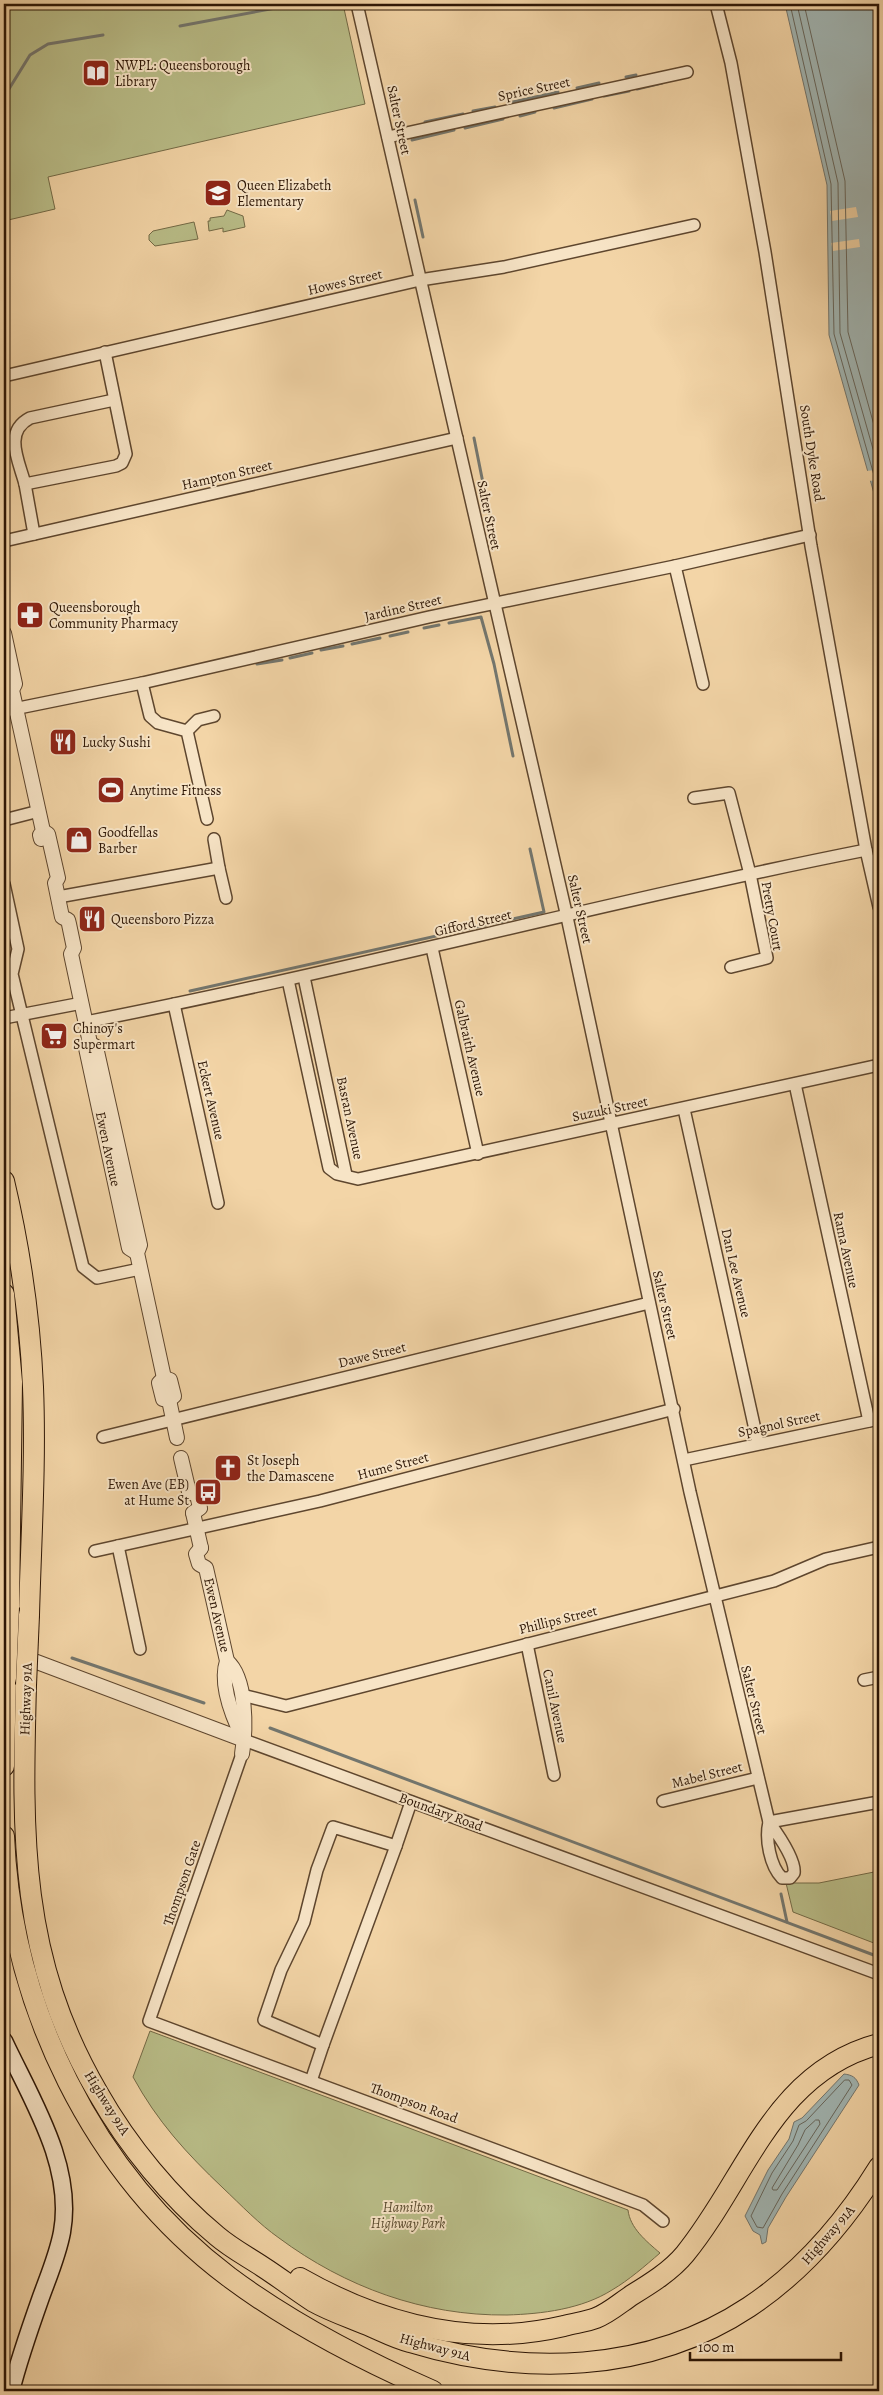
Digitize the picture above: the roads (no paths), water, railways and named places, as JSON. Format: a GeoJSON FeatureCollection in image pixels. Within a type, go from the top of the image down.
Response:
{"type":"FeatureCollection","features":[{"type":"Feature","properties":{"kind":"highway","name":"Highway 91A"},"geometry":{"type":"LineString","coordinates":[[4,1182],[18,1248],[26,1305],[33,1388],[24,1833],[30,1902],[37,1938],[52,1989],[74,2046],[97,2092],[119,2127],[171,2191],[218,2236],[316,2303],[408,2342],[486,2360],[541,2365],[593,2363],[648,2352],[699,2334],[747,2309],[788,2278],[829,2238],[861,2196],[879,2167]]}},
{"type":"Feature","properties":{"kind":"highway","name":"Highway 91A"},"geometry":{"type":"LineString","coordinates":[[4,1294],[12,1382],[9,1607],[4,1766]]}},
{"type":"Feature","properties":{"kind":"highway","name":"Highway 91A"},"geometry":{"type":"LineString","coordinates":[[4,1836],[12,1913],[24,1970],[46,2035],[74,2094],[94,2130],[150,2204],[192,2246],[228,2277],[292,2320],[356,2356],[433,2391]]}},
{"type":"Feature","properties":{"kind":"highway"},"geometry":{"type":"LineString","coordinates":[[97,2092],[178,2182],[222,2224],[276,2264],[317,2288],[383,2317],[459,2334],[535,2333],[597,2318],[657,2279],[684,2255],[711,2217],[770,2122],[808,2080],[849,2054],[879,2044]]}},
{"type":"Feature","properties":{"kind":"highway"},"geometry":{"type":"LineString","coordinates":[[356,2356],[381,2378],[408,2391]]}},
{"type":"Feature","properties":{"kind":"main road"},"geometry":{"type":"LineString","coordinates":[[4,2041],[49,2139],[61,2180],[64,2216],[60,2244],[24,2345],[11,2391]]}},
{"type":"Feature","properties":{"kind":"street","name":"Salter Street"},"geometry":{"type":"LineString","coordinates":[[356,4],[567,917],[610,1124],[714,1596],[769,1822],[879,1802]]}},
{"type":"Feature","properties":{"kind":"street","name":"South Dyke Road"},"geometry":{"type":"LineString","coordinates":[[716,4],[731,63],[765,248],[810,535],[866,850],[879,907]]}},
{"type":"Feature","properties":{"kind":"street","name":"Sprice Street"},"geometry":{"type":"LineString","coordinates":[[388,137],[687,72]]}},
{"type":"Feature","properties":{"kind":"street","name":"Howes Street"},"geometry":{"type":"LineString","coordinates":[[4,376],[420,280],[504,267],[694,226]]}},
{"type":"Feature","properties":{"kind":"street"},"geometry":{"type":"LineString","coordinates":[[24,484],[122,464],[126,454],[104,352]]}},
{"type":"Feature","properties":{"kind":"street"},"geometry":{"type":"LineString","coordinates":[[34,534],[14,434],[21,423],[30,418],[114,400]]}},
{"type":"Feature","properties":{"kind":"street","name":"Hampton Street"},"geometry":{"type":"LineString","coordinates":[[4,541],[457,438]]}},
{"type":"Feature","properties":{"kind":"street","name":"Jardine Street"},"geometry":{"type":"LineString","coordinates":[[10,710],[142,683],[493,603],[675,566],[810,535]]}},
{"type":"Feature","properties":{"kind":"street"},"geometry":{"type":"LineString","coordinates":[[675,566],[703,684]]}},
{"type":"Feature","properties":{"kind":"street","name":"Ewen Avenue"},"geometry":{"type":"LineString","coordinates":[[4,633],[15,684],[12,690],[10,710],[43,831],[48,834],[58,878],[55,883],[62,917],[68,920],[74,948],[71,954],[90,1042],[86,1048],[129,1248],[137,1253],[164,1378],[170,1380],[174,1396],[169,1400],[177,1438],[183,1439],[186,1454],[181,1458],[189,1492],[197,1495],[200,1508],[194,1513],[202,1548],[208,1551],[210,1556],[211,1562],[206,1568],[227,1661],[223,1672],[234,1721],[243,1747]]}},
{"type":"Feature","properties":{"kind":"street","name":"Ewen Avenue"},"geometry":{"type":"LineString","coordinates":[[4,675],[6,686],[12,690]]}},
{"type":"Feature","properties":{"kind":"street"},"geometry":{"type":"LineString","coordinates":[[142,683],[150,716],[158,723],[187,731]]}},
{"type":"Feature","properties":{"kind":"street"},"geometry":{"type":"LineString","coordinates":[[187,731],[198,720],[214,716]]}},
{"type":"Feature","properties":{"kind":"street"},"geometry":{"type":"LineString","coordinates":[[187,731],[207,819]]}},
{"type":"Feature","properties":{"kind":"street"},"geometry":{"type":"LineString","coordinates":[[694,798],[729,792],[750,874]]}},
{"type":"Feature","properties":{"kind":"street"},"geometry":{"type":"LineString","coordinates":[[4,820],[39,811]]}},
{"type":"Feature","properties":{"kind":"street"},"geometry":{"type":"LineString","coordinates":[[214,839],[226,898]]}},
{"type":"Feature","properties":{"kind":"street","name":"Gifford Street"},"geometry":{"type":"LineString","coordinates":[[86,1022],[304,977],[750,874],[866,850]]}},
{"type":"Feature","properties":{"kind":"street"},"geometry":{"type":"LineString","coordinates":[[58,897],[219,868]]}},
{"type":"Feature","properties":{"kind":"street","name":"Pretty Court"},"geometry":{"type":"LineString","coordinates":[[731,967],[767,958],[750,874]]}},
{"type":"Feature","properties":{"kind":"street"},"geometry":{"type":"LineString","coordinates":[[4,886],[18,949],[8,969],[23,1015],[83,1267],[97,1278],[140,1269]]}},
{"type":"Feature","properties":{"kind":"street","name":"Galbraith Avenue"},"geometry":{"type":"LineString","coordinates":[[432,948],[478,1154]]}},
{"type":"Feature","properties":{"kind":"street","name":"Basran Avenue"},"geometry":{"type":"LineString","coordinates":[[288,980],[329,1168],[337,1174],[346,1175],[304,977]]}},
{"type":"Feature","properties":{"kind":"street"},"geometry":{"type":"LineString","coordinates":[[4,1018],[82,1003]]}},
{"type":"Feature","properties":{"kind":"street","name":"Eckert Avenue"},"geometry":{"type":"LineString","coordinates":[[174,1004],[218,1203]]}},
{"type":"Feature","properties":{"kind":"street","name":"Suzuki Street"},"geometry":{"type":"LineString","coordinates":[[346,1175],[358,1179],[879,1065]]}},
{"type":"Feature","properties":{"kind":"street","name":"Rama Avenue"},"geometry":{"type":"LineString","coordinates":[[795,1084],[874,1420]]}},
{"type":"Feature","properties":{"kind":"street","name":"Dan Lee Avenue"},"geometry":{"type":"LineString","coordinates":[[684,1109],[758,1443]]}},
{"type":"Feature","properties":{"kind":"street","name":"Dawe Street"},"geometry":{"type":"LineString","coordinates":[[103,1437],[649,1303]]}},
{"type":"Feature","properties":{"kind":"street","name":"Hume Street"},"geometry":{"type":"LineString","coordinates":[[94,1551],[320,1501],[674,1409]]}},
{"type":"Feature","properties":{"kind":"street","name":"Spagnol Street"},"geometry":{"type":"LineString","coordinates":[[684,1460],[874,1420]]}},
{"type":"Feature","properties":{"kind":"street"},"geometry":{"type":"LineString","coordinates":[[118,1546],[140,1649]]}},
{"type":"Feature","properties":{"kind":"street","name":"Phillips Street"},"geometry":{"type":"LineString","coordinates":[[242,1695],[286,1706],[774,1581],[826,1559],[879,1546]]}},
{"type":"Feature","properties":{"kind":"street","name":"Canil Avenue"},"geometry":{"type":"LineString","coordinates":[[527,1644],[554,1775]]}},
{"type":"Feature","properties":{"kind":"street","name":"Boundary Road"},"geometry":{"type":"LineString","coordinates":[[4,1649],[202,1724],[243,1747],[411,1802],[879,1974]]}},
{"type":"Feature","properties":{"kind":"street","name":"Ewen Avenue"},"geometry":{"type":"LineString","coordinates":[[227,1661],[235,1668],[242,1695],[243,1747]]}},
{"type":"Feature","properties":{"kind":"street"},"geometry":{"type":"LineString","coordinates":[[864,1680],[879,1677]]}},
{"type":"Feature","properties":{"kind":"street"},"geometry":{"type":"LineString","coordinates":[[202,1724],[222,1720],[232,1709]]}},
{"type":"Feature","properties":{"kind":"street","name":"Thompson Gate"},"geometry":{"type":"LineString","coordinates":[[149,2021],[243,1747]]}},
{"type":"Feature","properties":{"kind":"street","name":"Mabel Street"},"geometry":{"type":"LineString","coordinates":[[663,1801],[758,1778]]}},
{"type":"Feature","properties":{"kind":"street"},"geometry":{"type":"LineString","coordinates":[[311,2081],[411,1802]]}},
{"type":"Feature","properties":{"kind":"street"},"geometry":{"type":"LineString","coordinates":[[323,2045],[264,2020],[281,1970],[304,1922],[317,1870],[333,1827],[396,1846]]}},
{"type":"Feature","properties":{"kind":"street","name":"Thompson Road"},"geometry":{"type":"LineString","coordinates":[[149,2021],[643,2205],[663,2221]]}},
{"type":"Feature","properties":{"kind":"water"},"geometry":{"type":"Polygon","coordinates":[[[785,4],[879,4],[879,511],[829,335],[827,185],[785,4]]]}},
{"type":"Feature","properties":{"kind":"water"},"geometry":{"type":"Polygon","coordinates":[[[844,2074],[853,2077],[859,2085],[786,2197],[768,2228],[766,2242],[762,2244],[760,2235],[753,2231],[745,2216],[768,2170],[789,2139],[794,2122],[802,2118],[844,2074]]]}},
{"type":"Feature","properties":{"kind":"waterway"},"geometry":{"type":"LineString","coordinates":[[180,26],[297,4]]}},
{"type":"Feature","properties":{"kind":"waterway"},"geometry":{"type":"LineString","coordinates":[[4,97],[30,55],[48,44],[103,35]]}},
{"type":"Feature","properties":{"kind":"waterway"},"geometry":{"type":"LineString","coordinates":[[626,77],[636,75]]}},
{"type":"Feature","properties":{"kind":"waterway"},"geometry":{"type":"LineString","coordinates":[[577,88],[599,83]]}},
{"type":"Feature","properties":{"kind":"waterway"},"geometry":{"type":"LineString","coordinates":[[637,89],[662,83]]}},
{"type":"Feature","properties":{"kind":"waterway"},"geometry":{"type":"LineString","coordinates":[[604,96],[629,91]]}},
{"type":"Feature","properties":{"kind":"waterway"},"geometry":{"type":"LineString","coordinates":[[513,102],[558,92]]}},
{"type":"Feature","properties":{"kind":"waterway"},"geometry":{"type":"LineString","coordinates":[[554,108],[592,99]]}},
{"type":"Feature","properties":{"kind":"waterway"},"geometry":{"type":"LineString","coordinates":[[473,111],[495,107]]}},
{"type":"Feature","properties":{"kind":"waterway"},"geometry":{"type":"LineString","coordinates":[[520,116],[535,112]]}},
{"type":"Feature","properties":{"kind":"waterway"},"geometry":{"type":"LineString","coordinates":[[425,122],[463,114]]}},
{"type":"Feature","properties":{"kind":"waterway"},"geometry":{"type":"LineString","coordinates":[[465,128],[503,119]]}},
{"type":"Feature","properties":{"kind":"waterway"},"geometry":{"type":"LineString","coordinates":[[412,140],[454,130]]}},
{"type":"Feature","properties":{"kind":"waterway"},"geometry":{"type":"LineString","coordinates":[[415,200],[423,237]]}},
{"type":"Feature","properties":{"kind":"waterway"},"geometry":{"type":"LineString","coordinates":[[474,438],[489,513]]}},
{"type":"Feature","properties":{"kind":"waterway"},"geometry":{"type":"LineString","coordinates":[[491,527],[495,545]]}},
{"type":"Feature","properties":{"kind":"waterway"},"geometry":{"type":"LineString","coordinates":[[449,623],[481,617],[494,664],[513,756]]}},
{"type":"Feature","properties":{"kind":"waterway"},"geometry":{"type":"LineString","coordinates":[[424,628],[439,625]]}},
{"type":"Feature","properties":{"kind":"waterway"},"geometry":{"type":"LineString","coordinates":[[390,636],[408,632]]}},
{"type":"Feature","properties":{"kind":"waterway"},"geometry":{"type":"LineString","coordinates":[[352,644],[380,638]]}},
{"type":"Feature","properties":{"kind":"waterway"},"geometry":{"type":"LineString","coordinates":[[321,650],[343,646]]}},
{"type":"Feature","properties":{"kind":"waterway"},"geometry":{"type":"LineString","coordinates":[[290,658],[312,653]]}},
{"type":"Feature","properties":{"kind":"waterway"},"geometry":{"type":"LineString","coordinates":[[257,664],[282,660]]}},
{"type":"Feature","properties":{"kind":"waterway"},"geometry":{"type":"LineString","coordinates":[[190,991],[544,912],[530,849]]}},
{"type":"Feature","properties":{"kind":"waterway"},"geometry":{"type":"LineString","coordinates":[[72,1658],[204,1703]]}},
{"type":"Feature","properties":{"kind":"waterway"},"geometry":{"type":"LineString","coordinates":[[270,1728],[879,1957]]}},
{"type":"Feature","properties":{"kind":"waterway"},"geometry":{"type":"LineString","coordinates":[[781,1894],[787,1922]]}},
{"type":"Feature","properties":{"kind":"place","name":"NWPL: Queensborough Library"},"geometry":{"type":"Point","coordinates":[96,73]}},
{"type":"Feature","properties":{"kind":"place","name":"Queen Elizabeth Elementary"},"geometry":{"type":"Point","coordinates":[218,193]}},
{"type":"Feature","properties":{"kind":"place","name":"Queensborough Community Pharmacy"},"geometry":{"type":"Point","coordinates":[30,615]}},
{"type":"Feature","properties":{"kind":"place","name":"Lucky Sushi"},"geometry":{"type":"Point","coordinates":[63,742]}},
{"type":"Feature","properties":{"kind":"place","name":"Anytime Fitness"},"geometry":{"type":"Point","coordinates":[111,790]}},
{"type":"Feature","properties":{"kind":"place","name":"Goodfellas Barber"},"geometry":{"type":"Point","coordinates":[79,840]}},
{"type":"Feature","properties":{"kind":"place","name":"Queensboro Pizza"},"geometry":{"type":"Point","coordinates":[92,919]}},
{"type":"Feature","properties":{"kind":"place","name":"Chinoy's Supermart"},"geometry":{"type":"Point","coordinates":[54,1036]}},
{"type":"Feature","properties":{"kind":"place","name":"St Joseph the Damascene"},"geometry":{"type":"Point","coordinates":[228,1468]}},
{"type":"Feature","properties":{"kind":"place","name":"Ewen Ave (EB) at Hume St"},"geometry":{"type":"Point","coordinates":[208,1492]}},
{"type":"Feature","properties":{"kind":"park label","name":"Hamilton Highway Park"},"geometry":{"type":"Point","coordinates":[408,2216]}}]}
